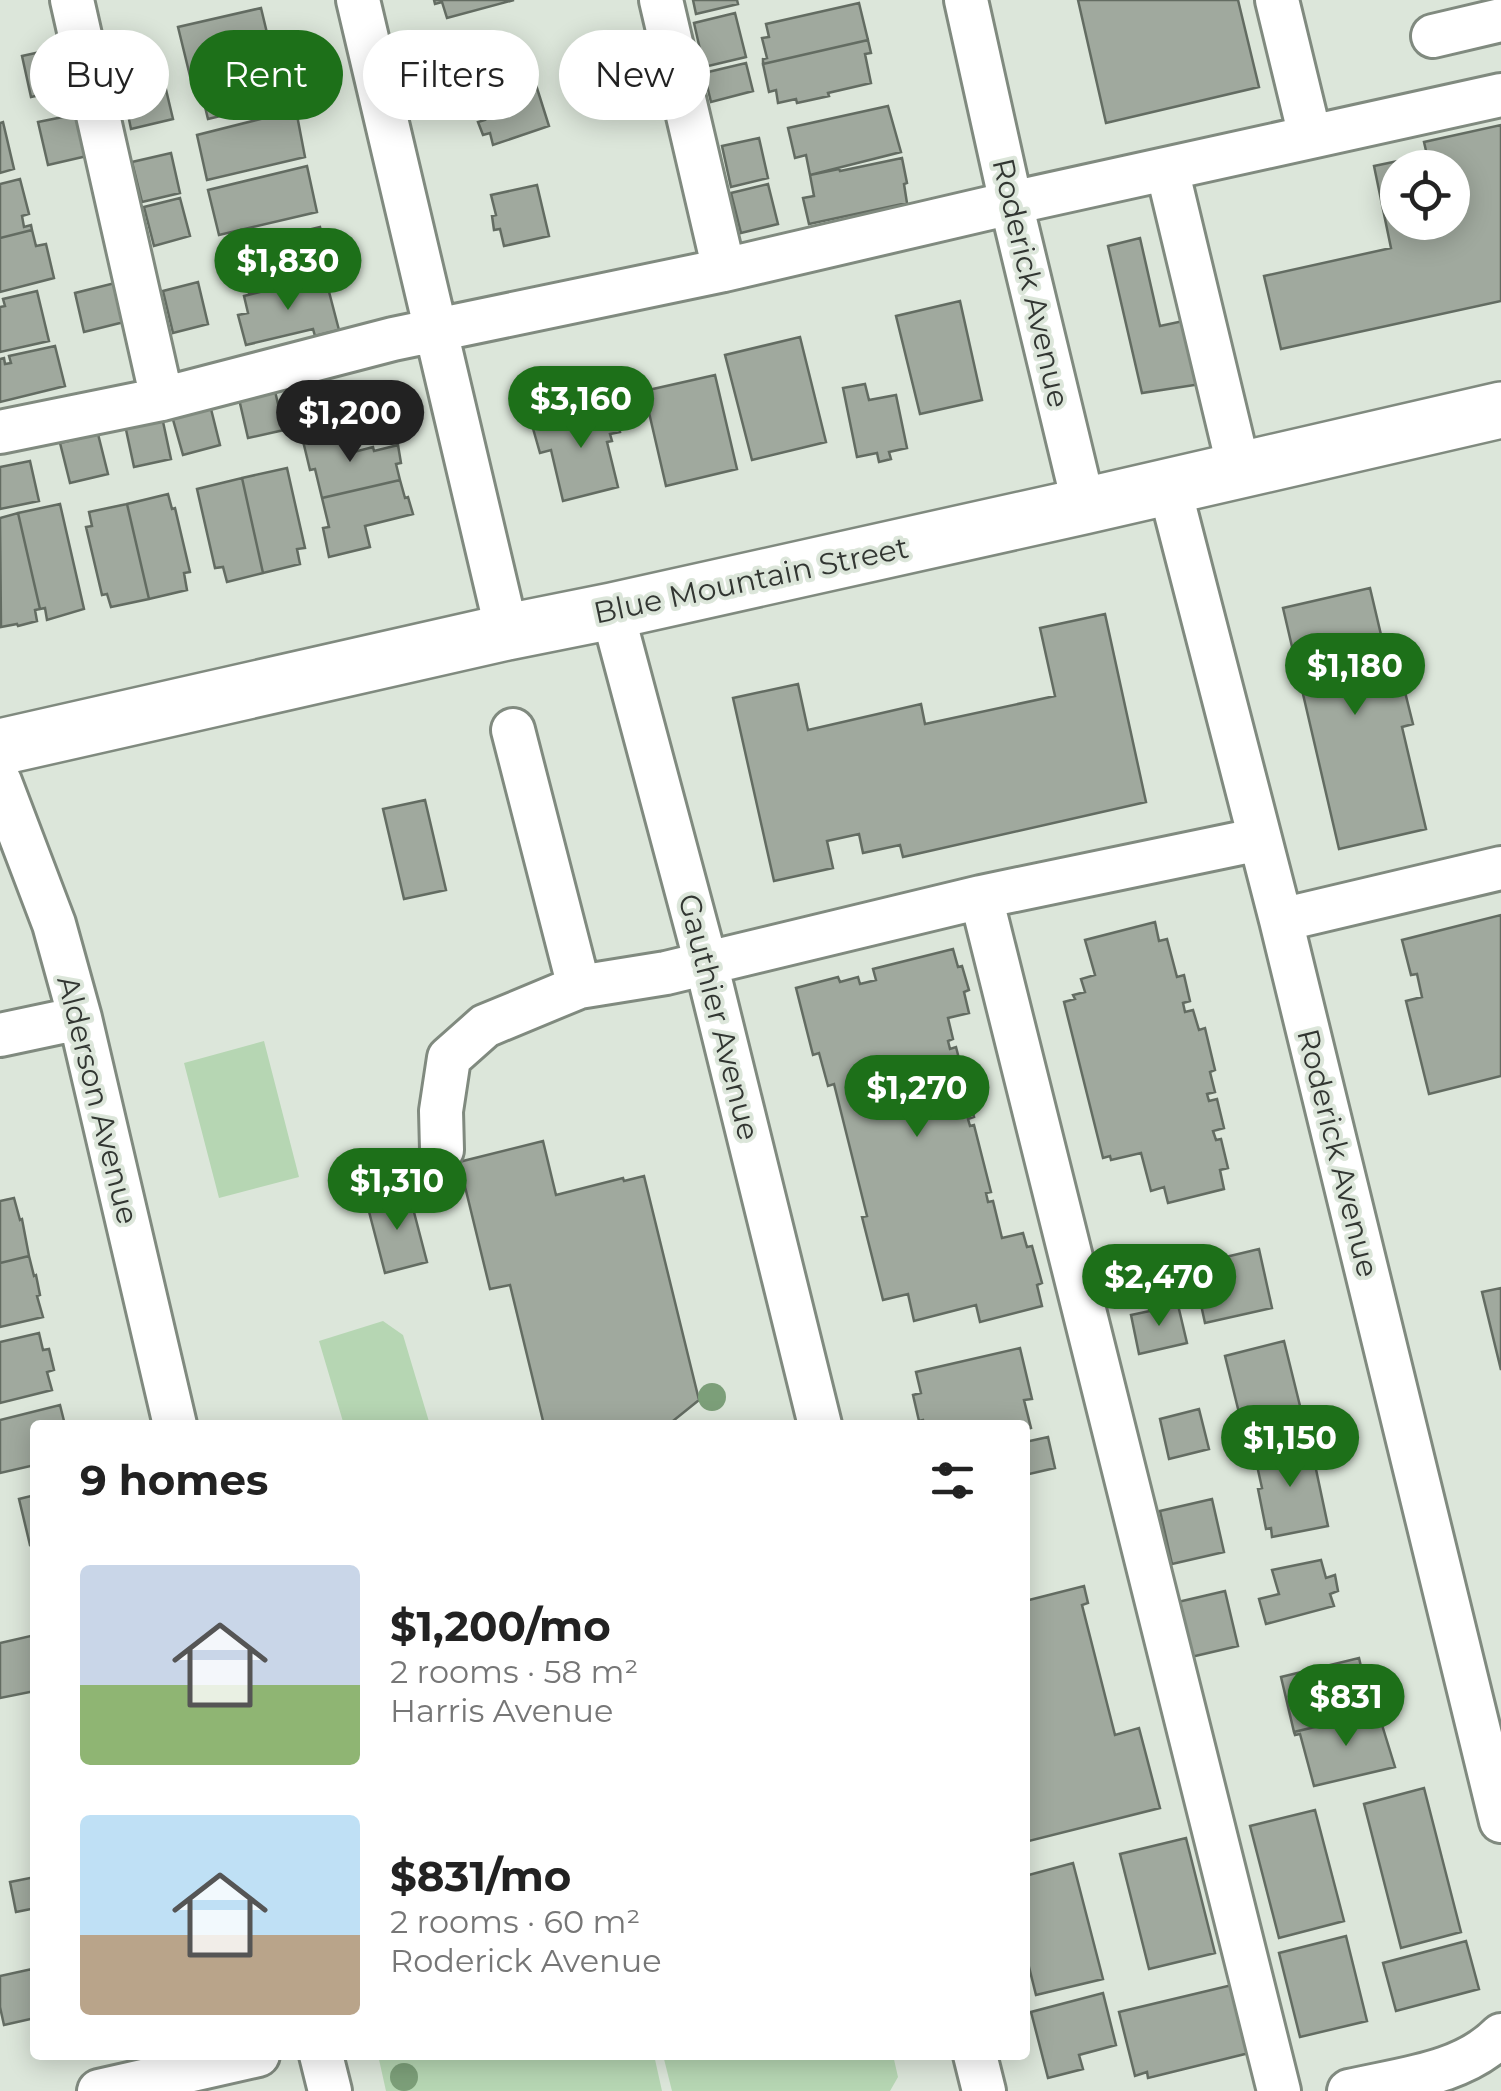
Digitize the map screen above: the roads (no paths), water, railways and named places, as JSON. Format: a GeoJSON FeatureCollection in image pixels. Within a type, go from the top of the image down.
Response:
{"type":"FeatureCollection","features":[{"type":"Feature","properties":{"kind":"main road","name":"Blue Mountain Street"},"geometry":{"type":"LineString","coordinates":[[0,747],[1501,410]]}},
{"type":"Feature","properties":{"kind":"street"},"geometry":{"type":"LineString","coordinates":[[72,0],[162,399]]}},
{"type":"Feature","properties":{"kind":"street"},"geometry":{"type":"LineString","coordinates":[[358,0],[506,632]]}},
{"type":"Feature","properties":{"kind":"street"},"geometry":{"type":"LineString","coordinates":[[662,0],[724,270]]}},
{"type":"Feature","properties":{"kind":"street","name":"Roderick Avenue"},"geometry":{"type":"LineString","coordinates":[[966,0],[1084,506]]}},
{"type":"Feature","properties":{"kind":"street"},"geometry":{"type":"LineString","coordinates":[[1277,0],[1310,136]]}},
{"type":"Feature","properties":{"kind":"street"},"geometry":{"type":"LineString","coordinates":[[1432,36],[1501,20]]}},
{"type":"Feature","properties":{"kind":"street"},"geometry":{"type":"LineString","coordinates":[[0,432],[162,399],[393,338],[724,270],[1501,95]]}},
{"type":"Feature","properties":{"kind":"street"},"geometry":{"type":"LineString","coordinates":[[1166,169],[1239,470]]}},
{"type":"Feature","properties":{"kind":"street","name":"Roderick Avenue"},"geometry":{"type":"LineString","coordinates":[[1170,486],[1281,920],[1501,1821]]}},
{"type":"Feature","properties":{"kind":"street","name":"Gauthier Avenue"},"geometry":{"type":"LineString","coordinates":[[612,611],[706,963],[819,1420]]}},
{"type":"Feature","properties":{"kind":"street"},"geometry":{"type":"LineString","coordinates":[[513,730],[579,987]]}},
{"type":"Feature","properties":{"kind":"street","name":"Alderson Avenue"},"geometry":{"type":"LineString","coordinates":[[0,782],[54,924],[80,1018],[174,1420]]}},
{"type":"Feature","properties":{"kind":"street"},"geometry":{"type":"LineString","coordinates":[[442,1150],[441,1111],[449,1058],[485,1026],[579,987],[666,973],[981,896],[1260,839]]}},
{"type":"Feature","properties":{"kind":"street"},"geometry":{"type":"LineString","coordinates":[[1281,920],[1501,868]]}},
{"type":"Feature","properties":{"kind":"street"},"geometry":{"type":"LineString","coordinates":[[981,896],[1279,2091]]}},
{"type":"Feature","properties":{"kind":"street"},"geometry":{"type":"LineString","coordinates":[[0,1035],[80,1018]]}},
{"type":"Feature","properties":{"kind":"street"},"geometry":{"type":"LineString","coordinates":[[1349,2091],[1448,2068],[1480,2054],[1501,2036]]}},
{"type":"Feature","properties":{"kind":"street"},"geometry":{"type":"LineString","coordinates":[[99,2091],[236,2060]]}},
{"type":"Feature","properties":{"kind":"street"},"geometry":{"type":"LineString","coordinates":[[322,2060],[330,2091]]}},
{"type":"Feature","properties":{"kind":"street"},"geometry":{"type":"LineString","coordinates":[[976,2060],[984,2091]]}}]}
